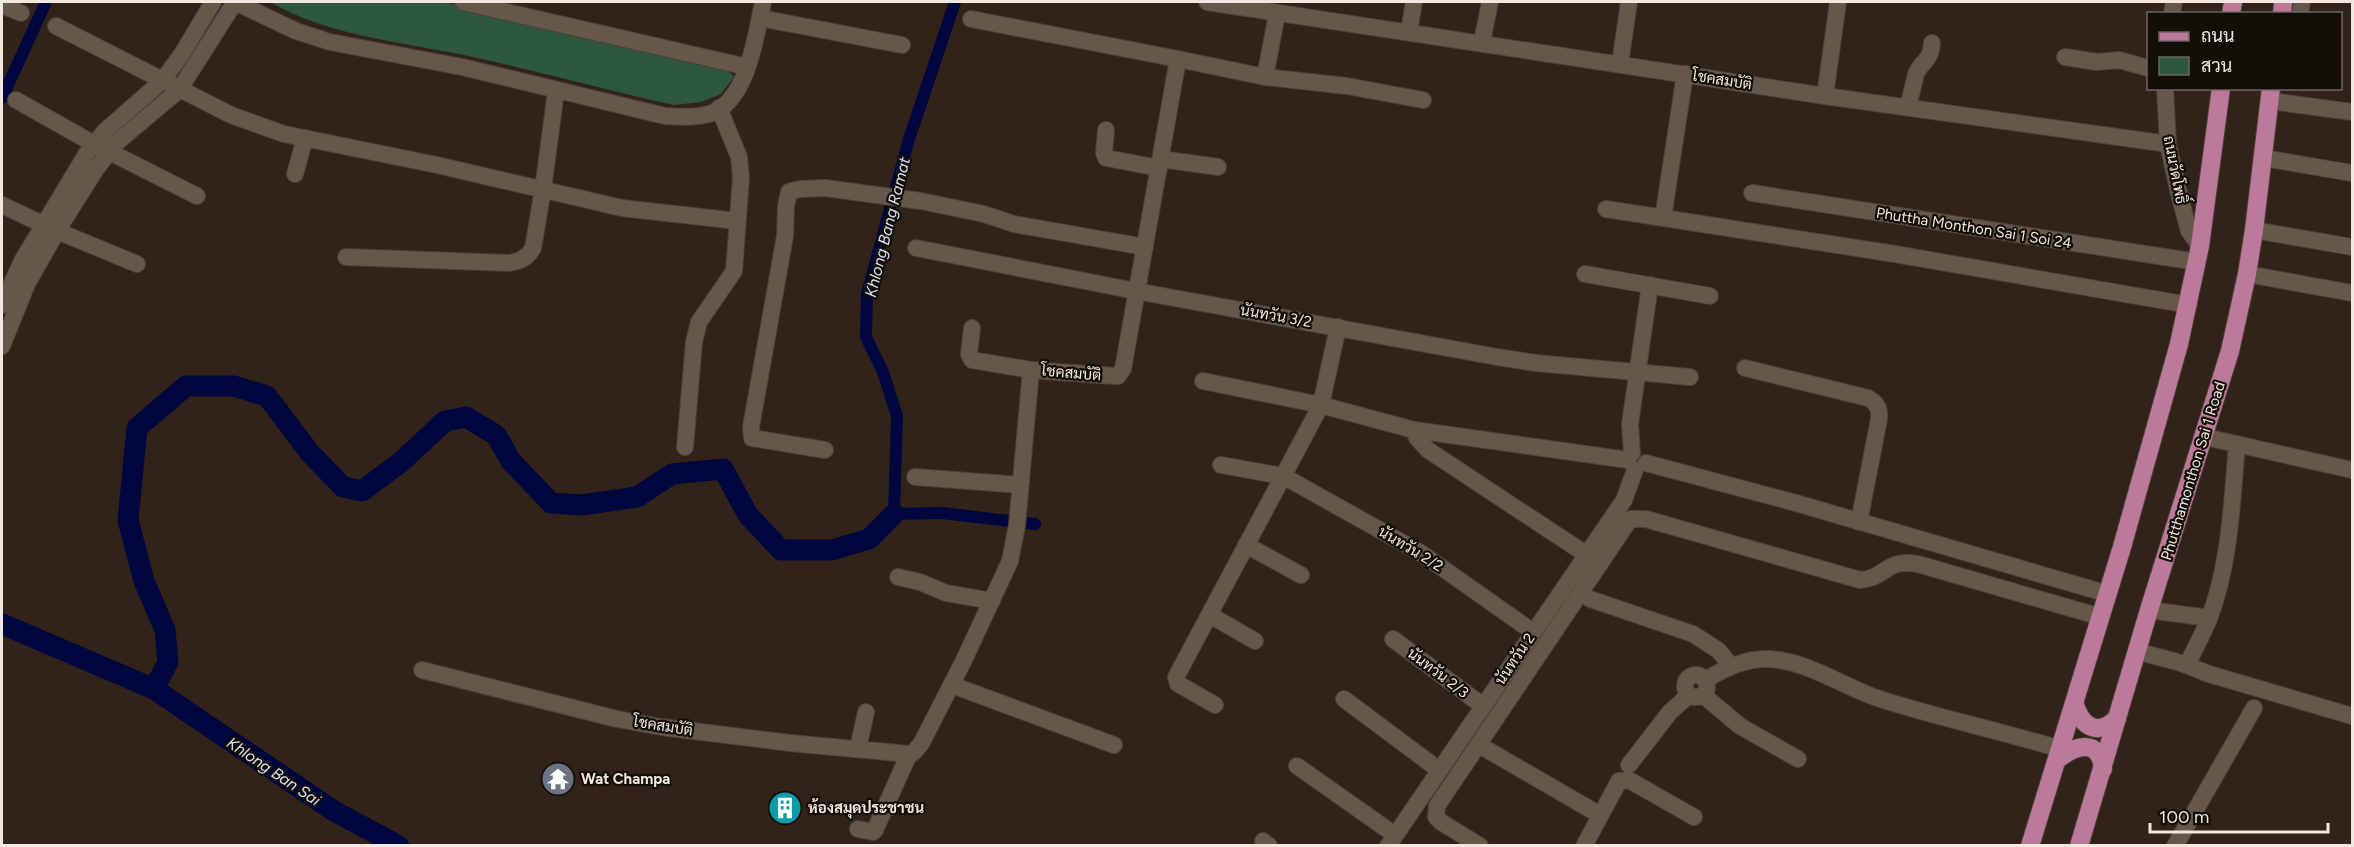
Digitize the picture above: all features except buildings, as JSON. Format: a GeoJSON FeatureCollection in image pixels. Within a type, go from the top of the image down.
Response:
{"type":"FeatureCollection","features":[{"type":"Feature","properties":{"kind":"main road"},"geometry":{"type":"LineString","coordinates":[[2030,846],[2108,594],[2188,305],[2199,254],[2221,90]]}},
{"type":"Feature","properties":{"kind":"main road","name":"Phutthamonthon Sai 1 Road"},"geometry":{"type":"LineString","coordinates":[[2079,846],[2136,651],[2205,437],[2230,351],[2254,230],[2270,95]]}},
{"type":"Feature","properties":{"kind":"main road"},"geometry":{"type":"LineString","coordinates":[[2075,705],[2079,718],[2090,727],[2105,727],[2117,718]]}},
{"type":"Feature","properties":{"kind":"main road"},"geometry":{"type":"LineString","coordinates":[[2059,754],[2085,747],[2098,753],[2102,758],[2103,769]]}},
{"type":"Feature","properties":{"kind":"street"},"geometry":{"type":"LineString","coordinates":[[2,346],[50,228],[94,144],[105,130],[162,81],[182,54],[213,2]]}},
{"type":"Feature","properties":{"kind":"street"},"geometry":{"type":"LineString","coordinates":[[2,305],[22,261],[116,143],[178,90],[235,2],[296,31],[330,42],[462,67],[665,116],[691,117],[713,112],[730,101],[747,67],[761,10],[902,45]]}},
{"type":"Feature","properties":{"kind":"street"},"geometry":{"type":"LineString","coordinates":[[463,2],[747,67]]}},
{"type":"Feature","properties":{"kind":"street","name":"โชคสมบัติ"},"geometry":{"type":"LineString","coordinates":[[1207,2],[1482,42],[1825,96],[2168,144]]}},
{"type":"Feature","properties":{"kind":"street"},"geometry":{"type":"LineString","coordinates":[[1409,31],[1414,2]]}},
{"type":"Feature","properties":{"kind":"street"},"geometry":{"type":"LineString","coordinates":[[1482,42],[1490,2]]}},
{"type":"Feature","properties":{"kind":"street"},"geometry":{"type":"LineString","coordinates":[[1620,64],[1629,2]]}},
{"type":"Feature","properties":{"kind":"street"},"geometry":{"type":"LineString","coordinates":[[1825,96],[1838,2]]}},
{"type":"Feature","properties":{"kind":"street"},"geometry":{"type":"LineString","coordinates":[[2,5],[21,13]]}},
{"type":"Feature","properties":{"kind":"street"},"geometry":{"type":"LineString","coordinates":[[1265,76],[1277,14]]}},
{"type":"Feature","properties":{"kind":"street"},"geometry":{"type":"LineString","coordinates":[[971,19],[1265,76],[1347,86],[1423,100]]}},
{"type":"Feature","properties":{"kind":"street"},"geometry":{"type":"LineString","coordinates":[[56,26],[178,90],[259,126],[622,208],[737,221]]}},
{"type":"Feature","properties":{"kind":"street"},"geometry":{"type":"LineString","coordinates":[[1908,107],[1918,68],[1927,61],[1932,43]]}},
{"type":"Feature","properties":{"kind":"street"},"geometry":{"type":"LineString","coordinates":[[2064,57],[2097,62],[2119,60],[2147,68]]}},
{"type":"Feature","properties":{"kind":"street","name":"โชคสมบัติ"},"geometry":{"type":"LineString","coordinates":[[422,670],[617,719],[661,727],[913,753],[921,744],[952,685],[1010,561],[1017,525],[1031,370],[1118,376],[1124,369],[1178,58]]}},
{"type":"Feature","properties":{"kind":"street"},"geometry":{"type":"LineString","coordinates":[[1663,218],[1685,74]]}},
{"type":"Feature","properties":{"kind":"street","name":"ถนนวัดโพธิ์"},"geometry":{"type":"LineString","coordinates":[[2165,90],[2168,144],[2184,215],[2199,254]]}},
{"type":"Feature","properties":{"kind":"street"},"geometry":{"type":"LineString","coordinates":[[346,257],[509,263],[520,261],[529,255],[533,248],[543,189],[556,91]]}},
{"type":"Feature","properties":{"kind":"street"},"geometry":{"type":"LineString","coordinates":[[2270,95],[2352,112]]}},
{"type":"Feature","properties":{"kind":"street"},"geometry":{"type":"LineString","coordinates":[[16,100],[94,144],[197,196]]}},
{"type":"Feature","properties":{"kind":"street"},"geometry":{"type":"LineString","coordinates":[[686,447],[693,342],[699,322],[734,271],[741,178],[740,157],[719,108]]}},
{"type":"Feature","properties":{"kind":"street"},"geometry":{"type":"LineString","coordinates":[[1106,130],[1104,153],[1106,158],[1218,167]]}},
{"type":"Feature","properties":{"kind":"street"},"geometry":{"type":"LineString","coordinates":[[296,174],[305,138]]}},
{"type":"Feature","properties":{"kind":"street"},"geometry":{"type":"LineString","coordinates":[[2263,158],[2352,173]]}},
{"type":"Feature","properties":{"kind":"street"},"geometry":{"type":"LineString","coordinates":[[825,450],[752,438],[751,427],[785,236],[789,192],[825,188],[920,201],[984,214],[1014,224],[1144,247]]}},
{"type":"Feature","properties":{"kind":"street","name":"Phuttha Monthon Sai 1 Soi 24"},"geometry":{"type":"LineString","coordinates":[[1752,193],[2199,254]]}},
{"type":"Feature","properties":{"kind":"street"},"geometry":{"type":"LineString","coordinates":[[2,205],[50,228],[137,264]]}},
{"type":"Feature","properties":{"kind":"street"},"geometry":{"type":"LineString","coordinates":[[1606,209],[1894,254],[2188,305]]}},
{"type":"Feature","properties":{"kind":"street"},"geometry":{"type":"LineString","coordinates":[[2254,230],[2352,247]]}},
{"type":"Feature","properties":{"kind":"street","name":"นันทวัน 3/2"},"geometry":{"type":"LineString","coordinates":[[916,248],[1136,291],[1536,363],[1690,377]]}},
{"type":"Feature","properties":{"kind":"street"},"geometry":{"type":"LineString","coordinates":[[1585,274],[1710,296]]}},
{"type":"Feature","properties":{"kind":"street"},"geometry":{"type":"LineString","coordinates":[[2247,274],[2352,293]]}},
{"type":"Feature","properties":{"kind":"street"},"geometry":{"type":"LineString","coordinates":[[1635,462],[1630,423],[1650,285]]}},
{"type":"Feature","properties":{"kind":"street"},"geometry":{"type":"LineString","coordinates":[[1215,705],[1182,686],[1176,681],[1176,677],[1321,405],[1338,327]]}},
{"type":"Feature","properties":{"kind":"street"},"geometry":{"type":"LineString","coordinates":[[972,328],[969,354],[972,360],[1031,370]]}},
{"type":"Feature","properties":{"kind":"street"},"geometry":{"type":"LineString","coordinates":[[1745,368],[1868,398],[1875,402],[1879,419],[1859,522]]}},
{"type":"Feature","properties":{"kind":"street"},"geometry":{"type":"LineString","coordinates":[[1203,381],[1321,405],[1414,430],[1635,462],[1859,522],[2108,594]]}},
{"type":"Feature","properties":{"kind":"street"},"geometry":{"type":"LineString","coordinates":[[1414,430],[1417,438],[1428,450],[1587,555]]}},
{"type":"Feature","properties":{"kind":"street"},"geometry":{"type":"LineString","coordinates":[[2205,437],[2352,470]]}},
{"type":"Feature","properties":{"kind":"street"},"geometry":{"type":"LineString","coordinates":[[2187,665],[2209,618],[2229,532],[2237,444]]}},
{"type":"Feature","properties":{"kind":"street","name":"นันทวัน 2"},"geometry":{"type":"LineString","coordinates":[[1391,840],[1624,500],[1635,462]]}},
{"type":"Feature","properties":{"kind":"street","name":"นันทวัน 2/2"},"geometry":{"type":"LineString","coordinates":[[1221,465],[1283,476],[1421,554],[1533,632]]}},
{"type":"Feature","properties":{"kind":"street"},"geometry":{"type":"LineString","coordinates":[[915,477],[1020,485]]}},
{"type":"Feature","properties":{"kind":"street"},"geometry":{"type":"LineString","coordinates":[[1480,846],[1441,822],[1435,811],[1625,524],[1636,517],[1860,580],[1869,579],[1892,565],[1905,561],[2101,617]]}},
{"type":"Feature","properties":{"kind":"street"},"geometry":{"type":"LineString","coordinates":[[1246,545],[1301,575]]}},
{"type":"Feature","properties":{"kind":"street"},"geometry":{"type":"LineString","coordinates":[[898,577],[920,582],[946,593],[992,601]]}},
{"type":"Feature","properties":{"kind":"street"},"geometry":{"type":"LineString","coordinates":[[1590,598],[1693,634],[1719,651],[1731,666]]}},
{"type":"Feature","properties":{"kind":"street"},"geometry":{"type":"LineString","coordinates":[[2149,610],[2209,618]]}},
{"type":"Feature","properties":{"kind":"street"},"geometry":{"type":"LineString","coordinates":[[1210,615],[1255,641]]}},
{"type":"Feature","properties":{"kind":"street","name":"นันทวัน 2/3"},"geometry":{"type":"LineString","coordinates":[[1393,639],[1483,706]]}},
{"type":"Feature","properties":{"kind":"street"},"geometry":{"type":"LineString","coordinates":[[2136,651],[2352,716]]}},
{"type":"Feature","properties":{"kind":"street"},"geometry":{"type":"LineString","coordinates":[[1629,765],[1670,712],[1731,666],[1747,660],[1768,659],[1791,662],[1879,699],[2059,754]]}},
{"type":"Feature","properties":{"kind":"street"},"geometry":{"type":"LineString","coordinates":[[952,685],[1114,745]]}},
{"type":"Feature","properties":{"kind":"street"},"geometry":{"type":"LineString","coordinates":[[1699,690],[1740,726],[1798,759]]}},
{"type":"Feature","properties":{"kind":"street"},"geometry":{"type":"LineString","coordinates":[[1344,699],[1439,770]]}},
{"type":"Feature","properties":{"kind":"street"},"geometry":{"type":"LineString","coordinates":[[2175,846],[2254,708]]}},
{"type":"Feature","properties":{"kind":"street"},"geometry":{"type":"LineString","coordinates":[[858,748],[866,712]]}},
{"type":"Feature","properties":{"kind":"street"},"geometry":{"type":"LineString","coordinates":[[1479,745],[1600,815]]}},
{"type":"Feature","properties":{"kind":"street","name":"โชคสมบัติ"},"geometry":{"type":"LineString","coordinates":[[858,829],[873,832],[875,830],[909,754]]}},
{"type":"Feature","properties":{"kind":"street"},"geometry":{"type":"LineString","coordinates":[[1297,766],[1391,840]]}},
{"type":"Feature","properties":{"kind":"street"},"geometry":{"type":"LineString","coordinates":[[1584,846],[1619,781],[1624,780],[1694,817]]}},
{"type":"Feature","properties":{"kind":"green space"},"geometry":{"type":"Polygon","coordinates":[[[270,2],[444,2],[724,66],[734,77],[721,94],[701,102],[674,105],[486,60],[338,30],[270,2]]]}},
{"type":"Feature","properties":{"kind":"waterway"},"geometry":{"type":"LineString","coordinates":[[2,98],[46,2]]}},
{"type":"Feature","properties":{"kind":"waterway","name":"Khlong Bang Ramat"},"geometry":{"type":"LineString","coordinates":[[955,2],[909,139],[867,294],[866,337],[883,372],[897,416],[894,514],[942,513],[1035,524]]}},
{"type":"Feature","properties":{"kind":"waterway","name":"Khlong Bang Ramat"},"geometry":{"type":"LineString","coordinates":[[154,689],[168,662],[165,630],[144,581],[128,520],[137,428],[186,386],[234,386],[267,396],[310,453],[343,487],[362,491],[401,462],[445,421],[466,417],[496,435],[511,461],[551,503],[582,505],[637,497],[672,474],[723,469],[748,515],[781,550],[832,550],[869,539],[894,514]]}},
{"type":"Feature","properties":{"kind":"waterway","name":"Khlong Ban Sai"},"geometry":{"type":"LineString","coordinates":[[2,624],[154,689],[334,811],[399,846]]}},
{"type":"Feature","properties":{"kind":"place","name":"Wat Champa"},"geometry":{"type":"Point","coordinates":[558,779]}},
{"type":"Feature","properties":{"kind":"place","name":"ห้องสมุดประชาชน"},"geometry":{"type":"Point","coordinates":[785,808]}}]}
